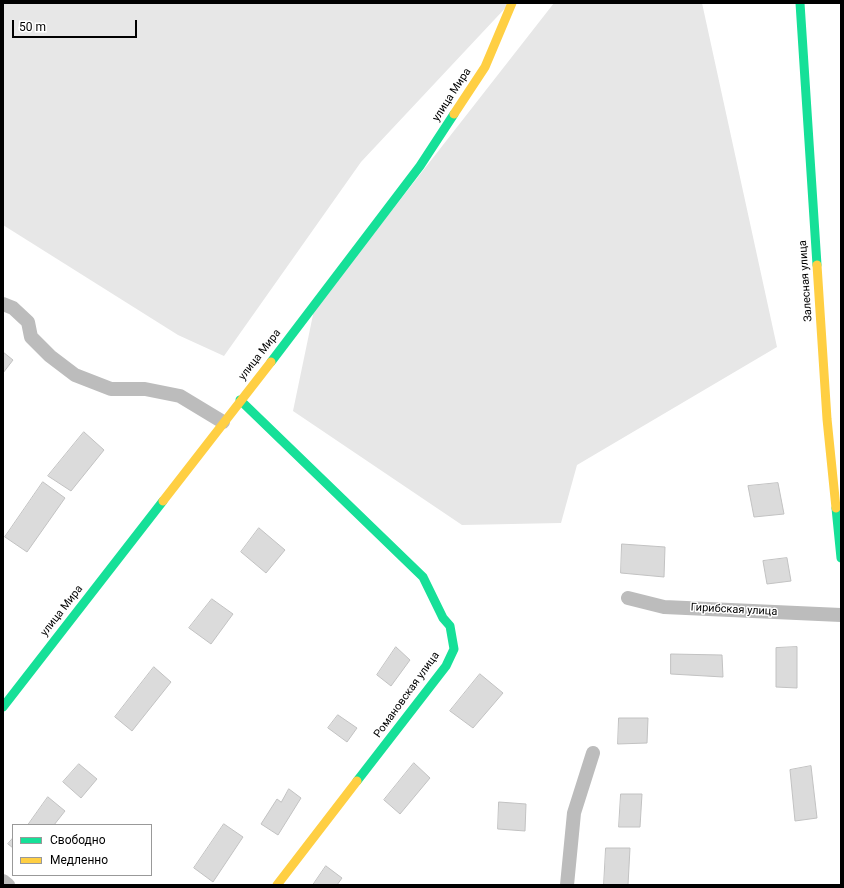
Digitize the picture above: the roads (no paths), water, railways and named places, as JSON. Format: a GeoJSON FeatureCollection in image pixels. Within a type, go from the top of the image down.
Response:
{"type":"FeatureCollection","features":[{"type":"Feature","properties":{"kind":"street","name":"улица Мира"},"geometry":{"type":"LineString","coordinates":[[3,707],[420,166],[485,67],[512,3]]}},
{"type":"Feature","properties":{"kind":"street","name":"Залесная улица"},"geometry":{"type":"LineString","coordinates":[[800,3],[827,419],[841,558]]}},
{"type":"Feature","properties":{"kind":"street"},"geometry":{"type":"LineString","coordinates":[[3,304],[13,308],[28,322],[31,337],[50,356],[75,375],[111,389],[145,389],[180,396],[223,422]]}},
{"type":"Feature","properties":{"kind":"street","name":"Романовская улица"},"geometry":{"type":"LineString","coordinates":[[240,400],[423,577],[443,618],[450,626],[454,649],[446,666],[277,885]]}},
{"type":"Feature","properties":{"kind":"street","name":"Гирибская улица"},"geometry":{"type":"LineString","coordinates":[[628,598],[664,607],[841,615]]}},
{"type":"Feature","properties":{"kind":"street"},"geometry":{"type":"LineString","coordinates":[[567,885],[574,813],[593,753]]}},
{"type":"Feature","properties":{"kind":"street"},"geometry":{"type":"LineString","coordinates":[[3,881],[8,885]]}}]}
